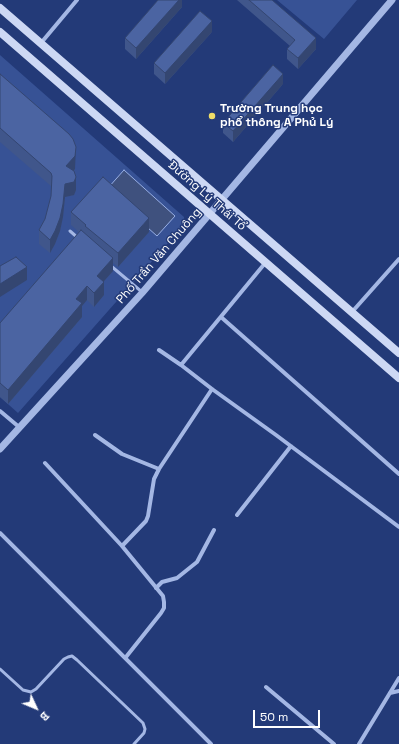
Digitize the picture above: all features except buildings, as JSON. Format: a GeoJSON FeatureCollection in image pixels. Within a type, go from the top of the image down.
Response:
{"type":"FeatureCollection","features":[{"type":"Feature","properties":{"kind":"main road","name":"Đường Lý Thái Tổ"},"geometry":{"type":"LineString","coordinates":[[0,8],[399,353]]}},
{"type":"Feature","properties":{"kind":"main road","name":"Đường Lý Thái Tổ"},"geometry":{"type":"LineString","coordinates":[[0,32],[399,378]]}},
{"type":"Feature","properties":{"kind":"street"},"geometry":{"type":"LineString","coordinates":[[40,43],[77,0]]}},
{"type":"Feature","properties":{"kind":"street","name":"Phố Trần Văn Chuông"},"geometry":{"type":"LineString","coordinates":[[0,449],[142,292],[392,0]]}},
{"type":"Feature","properties":{"kind":"street"},"geometry":{"type":"LineString","coordinates":[[352,312],[399,258]]}},
{"type":"Feature","properties":{"kind":"street"},"geometry":{"type":"LineString","coordinates":[[181,365],[266,262]]}},
{"type":"Feature","properties":{"kind":"street"},"geometry":{"type":"LineString","coordinates":[[220,317],[399,474]]}},
{"type":"Feature","properties":{"kind":"street"},"geometry":{"type":"LineString","coordinates":[[159,350],[399,527]]}},
{"type":"Feature","properties":{"kind":"street"},"geometry":{"type":"LineString","coordinates":[[122,546],[146,521],[154,479],[159,469],[212,389]]}},
{"type":"Feature","properties":{"kind":"street"},"geometry":{"type":"LineString","coordinates":[[0,411],[19,427]]}},
{"type":"Feature","properties":{"kind":"street"},"geometry":{"type":"LineString","coordinates":[[95,435],[122,454],[159,469]]}},
{"type":"Feature","properties":{"kind":"street"},"geometry":{"type":"LineString","coordinates":[[237,515],[291,446]]}},
{"type":"Feature","properties":{"kind":"street"},"geometry":{"type":"LineString","coordinates":[[45,464],[122,546],[162,596],[164,608],[126,657]]}},
{"type":"Feature","properties":{"kind":"street"},"geometry":{"type":"LineString","coordinates":[[156,588],[162,582],[177,578],[197,562],[214,530]]}},
{"type":"Feature","properties":{"kind":"street"},"geometry":{"type":"LineString","coordinates":[[0,532],[211,744]]}},
{"type":"Feature","properties":{"kind":"street"},"geometry":{"type":"LineString","coordinates":[[359,744],[399,678]]}},
{"type":"Feature","properties":{"kind":"street"},"geometry":{"type":"LineString","coordinates":[[266,687],[334,744]]}},
{"type":"Feature","properties":{"kind":"street"},"geometry":{"type":"LineString","coordinates":[[389,693],[399,691]]}},
{"type":"Feature","properties":{"kind":"lane"},"geometry":{"type":"LineString","coordinates":[[70,231],[82,241]]}},
{"type":"Feature","properties":{"kind":"lane"},"geometry":{"type":"LineString","coordinates":[[106,262],[142,292]]}},
{"type":"Feature","properties":{"kind":"lane"},"geometry":{"type":"LineString","coordinates":[[0,669],[23,690],[31,692],[36,689],[64,659],[68,656],[72,656],[143,723],[145,729],[144,733],[134,744]]}},
{"type":"Feature","properties":{"kind":"shaded area"},"geometry":{"type":"Polygon","coordinates":[[[277,0],[357,0],[324,39],[277,0]]]}},
{"type":"Feature","properties":{"kind":"shaded area"},"geometry":{"type":"Polygon","coordinates":[[[0,55],[184,217],[184,225],[18,413],[0,397],[0,55]]]}},
{"type":"Feature","properties":{"kind":"shaded area"},"geometry":{"type":"Polygon","coordinates":[[[124,170],[175,216],[157,236],[110,194],[108,188],[124,170]]]}},
{"type":"Feature","properties":{"kind":"place","name":"Trường Trung học phổ thông A Phủ Lý"},"geometry":{"type":"Point","coordinates":[212,116]}}]}
